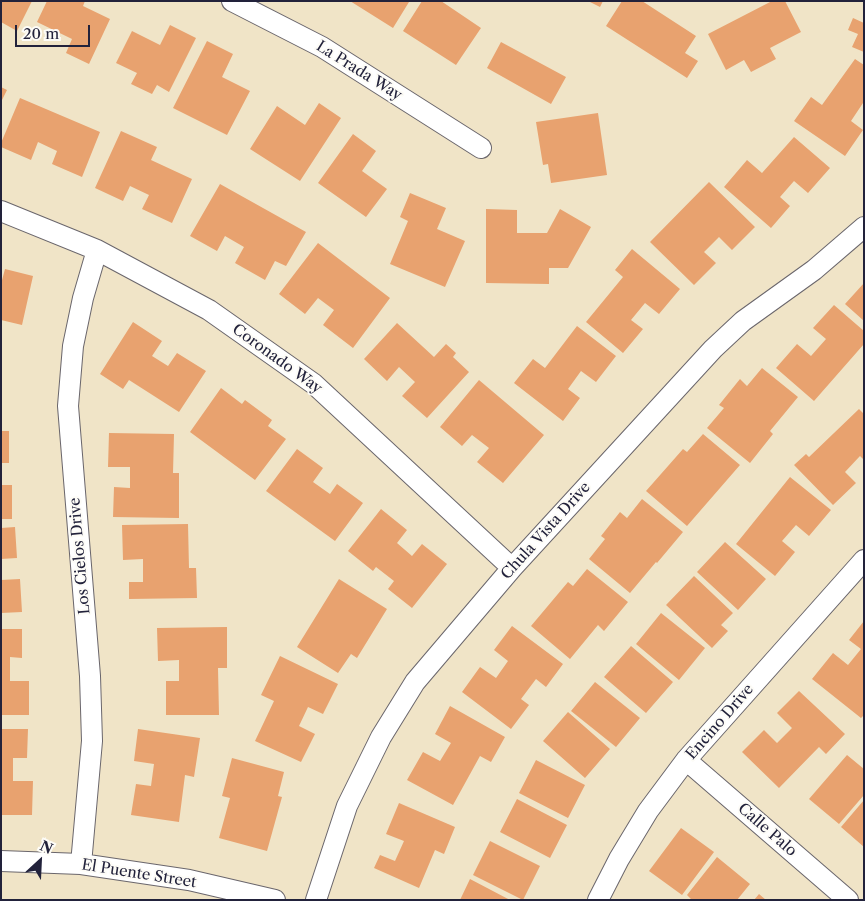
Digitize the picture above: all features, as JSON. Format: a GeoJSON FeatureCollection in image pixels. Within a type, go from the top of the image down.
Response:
{"type":"FeatureCollection","features":[{"type":"Feature","properties":{"kind":"street","name":"La Prada Way"},"geometry":{"type":"LineString","coordinates":[[232,1],[322,47],[481,148]]}},
{"type":"Feature","properties":{"kind":"street","name":"Coronado Way"},"geometry":{"type":"LineString","coordinates":[[1,212],[97,250],[208,310],[314,384],[512,568]]}},
{"type":"Feature","properties":{"kind":"street","name":"Chula Vista Drive"},"geometry":{"type":"LineString","coordinates":[[316,900],[347,806],[381,737],[414,682],[512,568],[713,349],[743,321],[814,270],[864,227]]}},
{"type":"Feature","properties":{"kind":"street","name":"Los Cielos Drive"},"geometry":{"type":"LineString","coordinates":[[81,864],[92,732],[90,676],[68,406],[73,346],[83,298],[97,250]]}},
{"type":"Feature","properties":{"kind":"street","name":"Encino Drive"},"geometry":{"type":"LineString","coordinates":[[598,900],[619,859],[648,811],[686,760],[864,560]]}},
{"type":"Feature","properties":{"kind":"street","name":"Calle Palo"},"geometry":{"type":"LineString","coordinates":[[686,760],[848,900]]}},
{"type":"Feature","properties":{"kind":"street","name":"El Puente Street"},"geometry":{"type":"LineString","coordinates":[[1,861],[81,864],[189,880],[275,900]]}},
{"type":"Feature","properties":{"kind":"building"},"geometry":{"type":"Polygon","coordinates":[[[1,1],[32,1],[17,31],[1,22],[1,1]]]}},
{"type":"Feature","properties":{"kind":"building"},"geometry":{"type":"Polygon","coordinates":[[[47,1],[85,1],[83,6],[110,19],[89,64],[66,53],[72,39],[37,22],[47,1]]]}},
{"type":"Feature","properties":{"kind":"building"},"geometry":{"type":"Polygon","coordinates":[[[350,1],[408,1],[409,2],[393,28],[350,1]]]}},
{"type":"Feature","properties":{"kind":"building"},"geometry":{"type":"Polygon","coordinates":[[[422,1],[441,1],[481,28],[456,65],[403,31],[422,1]]]}},
{"type":"Feature","properties":{"kind":"building"},"geometry":{"type":"Polygon","coordinates":[[[588,1],[603,1],[600,7],[588,1]]]}},
{"type":"Feature","properties":{"kind":"building"},"geometry":{"type":"Polygon","coordinates":[[[622,1],[642,1],[696,36],[685,53],[698,61],[687,78],[606,26],[622,1]]]}},
{"type":"Feature","properties":{"kind":"building"},"geometry":{"type":"Polygon","coordinates":[[[772,1],[785,1],[801,32],[770,48],[776,59],[751,72],[744,60],[726,70],[708,34],[772,1]]]}},
{"type":"Feature","properties":{"kind":"building"},"geometry":{"type":"Polygon","coordinates":[[[853,18],[864,23],[864,52],[852,47],[858,34],[848,30],[853,18]]]}},
{"type":"Feature","properties":{"kind":"building"},"geometry":{"type":"Polygon","coordinates":[[[170,25],[196,38],[169,92],[157,85],[152,94],[131,84],[137,73],[116,63],[132,31],[160,45],[170,25]]]}},
{"type":"Feature","properties":{"kind":"building"},"geometry":{"type":"Polygon","coordinates":[[[207,41],[233,54],[222,77],[250,91],[227,135],[173,108],[207,41]]]}},
{"type":"Feature","properties":{"kind":"building"},"geometry":{"type":"Polygon","coordinates":[[[501,42],[566,77],[551,104],[487,68],[501,42]]]}},
{"type":"Feature","properties":{"kind":"building"},"geometry":{"type":"Polygon","coordinates":[[[855,59],[864,65],[864,104],[851,121],[863,130],[845,156],[794,121],[811,97],[822,105],[855,59]]]}},
{"type":"Feature","properties":{"kind":"building"},"geometry":{"type":"Polygon","coordinates":[[[1,87],[7,90],[1,102],[1,87]]]}},
{"type":"Feature","properties":{"kind":"building"},"geometry":{"type":"Polygon","coordinates":[[[20,98],[100,132],[82,177],[52,164],[57,151],[38,142],[31,160],[1,147],[20,98]]]}},
{"type":"Feature","properties":{"kind":"building"},"geometry":{"type":"Polygon","coordinates":[[[319,103],[341,118],[300,181],[250,149],[277,106],[305,125],[319,103]]]}},
{"type":"Feature","properties":{"kind":"building"},"geometry":{"type":"Polygon","coordinates":[[[598,113],[607,175],[551,183],[548,164],[543,165],[536,122],[598,113]]]}},
{"type":"Feature","properties":{"kind":"building"},"geometry":{"type":"Polygon","coordinates":[[[121,131],[157,147],[151,160],[192,179],[172,223],[142,209],[149,195],[130,186],[123,201],[95,188],[121,131]]]}},
{"type":"Feature","properties":{"kind":"building"},"geometry":{"type":"Polygon","coordinates":[[[353,134],[376,151],[362,171],[387,189],[366,217],[318,183],[353,134]]]}},
{"type":"Feature","properties":{"kind":"building"},"geometry":{"type":"Polygon","coordinates":[[[794,137],[830,168],[808,193],[794,181],[780,197],[790,206],[771,228],[724,187],[747,160],[762,173],[794,137]]]}},
{"type":"Feature","properties":{"kind":"building"},"geometry":{"type":"Polygon","coordinates":[[[709,182],[755,227],[732,250],[719,237],[704,252],[716,263],[694,285],[650,242],[709,182]]]}},
{"type":"Feature","properties":{"kind":"building"},"geometry":{"type":"Polygon","coordinates":[[[220,184],[306,232],[286,266],[275,261],[265,280],[235,263],[244,247],[225,236],[217,251],[190,236],[220,184]]]}},
{"type":"Feature","properties":{"kind":"building"},"geometry":{"type":"Polygon","coordinates":[[[410,193],[446,208],[437,229],[465,241],[445,287],[390,264],[408,221],[400,217],[410,193]]]}},
{"type":"Feature","properties":{"kind":"building"},"geometry":{"type":"Polygon","coordinates":[[[486,209],[517,210],[517,233],[547,233],[560,209],[591,227],[568,268],[549,268],[549,284],[486,283],[486,209]]]}},
{"type":"Feature","properties":{"kind":"building"},"geometry":{"type":"Polygon","coordinates":[[[318,243],[390,298],[353,348],[323,325],[334,310],[318,298],[305,314],[279,294],[318,243]]]}},
{"type":"Feature","properties":{"kind":"building"},"geometry":{"type":"Polygon","coordinates":[[[632,249],[680,289],[659,314],[645,303],[631,320],[643,329],[623,353],[586,322],[623,277],[615,270],[632,249]]]}},
{"type":"Feature","properties":{"kind":"building"},"geometry":{"type":"Polygon","coordinates":[[[5,269],[33,276],[22,325],[1,320],[1,284],[5,269]]]}},
{"type":"Feature","properties":{"kind":"building"},"geometry":{"type":"Polygon","coordinates":[[[864,283],[864,321],[845,304],[864,283]]]}},
{"type":"Feature","properties":{"kind":"building"},"geometry":{"type":"Polygon","coordinates":[[[834,305],[864,331],[864,344],[814,401],[776,368],[797,344],[811,356],[826,339],[813,328],[834,305]]]}},
{"type":"Feature","properties":{"kind":"building"},"geometry":{"type":"Polygon","coordinates":[[[133,322],[162,341],[152,356],[168,366],[177,353],[206,371],[179,412],[129,380],[123,389],[100,374],[133,322]]]}},
{"type":"Feature","properties":{"kind":"building"},"geometry":{"type":"Polygon","coordinates":[[[397,323],[434,357],[446,344],[456,353],[453,357],[469,372],[427,418],[402,396],[415,382],[399,367],[387,381],[364,359],[397,323]]]}},
{"type":"Feature","properties":{"kind":"building"},"geometry":{"type":"Polygon","coordinates":[[[577,326],[616,356],[596,382],[581,371],[568,389],[580,398],[563,421],[514,383],[533,359],[545,368],[577,326]]]}},
{"type":"Feature","properties":{"kind":"building"},"geometry":{"type":"Polygon","coordinates":[[[762,368],[798,397],[770,431],[773,434],[750,463],[707,428],[724,408],[719,405],[740,379],[747,386],[762,368]]]}},
{"type":"Feature","properties":{"kind":"building"},"geometry":{"type":"Polygon","coordinates":[[[479,380],[544,435],[503,483],[477,462],[489,448],[472,435],[462,446],[440,427],[479,380]]]}},
{"type":"Feature","properties":{"kind":"building"},"geometry":{"type":"Polygon","coordinates":[[[221,388],[242,404],[245,400],[272,420],[268,426],[286,439],[255,480],[190,432],[221,388]]]}},
{"type":"Feature","properties":{"kind":"building"},"geometry":{"type":"Polygon","coordinates":[[[859,409],[864,414],[864,460],[860,456],[845,472],[856,483],[833,505],[794,465],[806,454],[809,457],[859,409]]]}},
{"type":"Feature","properties":{"kind":"building"},"geometry":{"type":"Polygon","coordinates":[[[1,431],[9,431],[9,463],[1,463],[1,431]]]}},
{"type":"Feature","properties":{"kind":"building"},"geometry":{"type":"Polygon","coordinates":[[[109,433],[174,434],[173,473],[179,473],[179,518],[113,517],[114,487],[130,488],[130,467],[108,467],[109,433]]]}},
{"type":"Feature","properties":{"kind":"building"},"geometry":{"type":"Polygon","coordinates":[[[703,434],[740,465],[687,526],[646,491],[683,449],[687,452],[703,434]]]}},
{"type":"Feature","properties":{"kind":"building"},"geometry":{"type":"Polygon","coordinates":[[[297,449],[323,468],[313,482],[330,494],[337,484],[363,503],[335,541],[266,491],[297,449]]]}},
{"type":"Feature","properties":{"kind":"building"},"geometry":{"type":"Polygon","coordinates":[[[790,477],[831,510],[809,536],[796,525],[782,541],[795,552],[775,576],[736,544],[790,477]]]}},
{"type":"Feature","properties":{"kind":"building"},"geometry":{"type":"Polygon","coordinates":[[[1,485],[12,485],[12,519],[1,519],[1,485]]]}},
{"type":"Feature","properties":{"kind":"building"},"geometry":{"type":"Polygon","coordinates":[[[642,499],[683,532],[630,593],[589,559],[605,539],[601,536],[620,512],[627,518],[642,499]]]}},
{"type":"Feature","properties":{"kind":"building"},"geometry":{"type":"Polygon","coordinates":[[[381,509],[407,530],[397,543],[412,556],[422,544],[447,564],[412,608],[388,589],[394,581],[376,567],[373,571],[348,551],[381,509]]]}},
{"type":"Feature","properties":{"kind":"building"},"geometry":{"type":"Polygon","coordinates":[[[188,524],[189,568],[196,568],[197,598],[129,599],[129,582],[143,582],[143,559],[123,560],[122,525],[188,524]]]}},
{"type":"Feature","properties":{"kind":"building"},"geometry":{"type":"Polygon","coordinates":[[[15,527],[17,558],[1,559],[1,528],[15,527]]]}},
{"type":"Feature","properties":{"kind":"building"},"geometry":{"type":"Polygon","coordinates":[[[725,542],[766,579],[738,610],[697,572],[725,542]]]}},
{"type":"Feature","properties":{"kind":"building"},"geometry":{"type":"Polygon","coordinates":[[[587,569],[628,602],[604,631],[598,625],[570,659],[531,626],[568,582],[573,586],[587,569]]]}},
{"type":"Feature","properties":{"kind":"building"},"geometry":{"type":"Polygon","coordinates":[[[694,576],[733,613],[721,625],[728,631],[712,648],[666,605],[694,576]]]}},
{"type":"Feature","properties":{"kind":"building"},"geometry":{"type":"Polygon","coordinates":[[[20,579],[22,612],[1,613],[1,580],[20,579]]]}},
{"type":"Feature","properties":{"kind":"building"},"geometry":{"type":"Polygon","coordinates":[[[339,579],[387,609],[357,658],[351,654],[338,673],[297,647],[339,579]]]}},
{"type":"Feature","properties":{"kind":"building"},"geometry":{"type":"Polygon","coordinates":[[[661,613],[705,648],[679,680],[636,644],[661,613]]]}},
{"type":"Feature","properties":{"kind":"building"},"geometry":{"type":"Polygon","coordinates":[[[864,621],[864,715],[861,718],[812,679],[833,653],[848,665],[861,649],[849,640],[864,621]]]}},
{"type":"Feature","properties":{"kind":"building"},"geometry":{"type":"Polygon","coordinates":[[[512,626],[563,664],[546,687],[536,679],[521,699],[529,705],[511,729],[462,692],[480,667],[496,678],[508,661],[494,650],[512,626]]]}},
{"type":"Feature","properties":{"kind":"building"},"geometry":{"type":"Polygon","coordinates":[[[227,627],[227,668],[218,668],[219,715],[166,715],[166,681],[179,681],[179,660],[158,661],[157,628],[227,627]]]}},
{"type":"Feature","properties":{"kind":"building"},"geometry":{"type":"Polygon","coordinates":[[[1,629],[22,629],[22,658],[10,657],[10,681],[29,681],[29,715],[1,715],[1,629]]]}},
{"type":"Feature","properties":{"kind":"building"},"geometry":{"type":"Polygon","coordinates":[[[631,646],[673,682],[646,713],[604,677],[631,646]]]}},
{"type":"Feature","properties":{"kind":"building"},"geometry":{"type":"Polygon","coordinates":[[[280,656],[338,684],[323,714],[308,707],[299,726],[315,734],[301,762],[255,741],[274,701],[261,695],[280,656]]]}},
{"type":"Feature","properties":{"kind":"building"},"geometry":{"type":"Polygon","coordinates":[[[595,682],[640,718],[616,747],[571,711],[595,682]]]}},
{"type":"Feature","properties":{"kind":"building"},"geometry":{"type":"Polygon","coordinates":[[[799,691],[845,734],[826,754],[819,747],[779,788],[742,752],[764,730],[777,743],[792,728],[777,713],[799,691]]]}},
{"type":"Feature","properties":{"kind":"building"},"geometry":{"type":"Polygon","coordinates":[[[450,706],[505,737],[491,762],[480,756],[453,805],[407,780],[423,752],[440,761],[451,743],[435,734],[450,706]]]}},
{"type":"Feature","properties":{"kind":"building"},"geometry":{"type":"Polygon","coordinates":[[[568,712],[610,749],[585,778],[543,741],[568,712]]]}},
{"type":"Feature","properties":{"kind":"building"},"geometry":{"type":"Polygon","coordinates":[[[1,729],[28,729],[27,758],[13,758],[13,781],[33,781],[32,815],[1,815],[1,729]]]}},
{"type":"Feature","properties":{"kind":"building"},"geometry":{"type":"Polygon","coordinates":[[[138,729],[200,738],[194,777],[185,775],[179,822],[131,815],[136,784],[151,786],[154,764],[134,761],[138,729]]]}},
{"type":"Feature","properties":{"kind":"building"},"geometry":{"type":"Polygon","coordinates":[[[847,755],[864,769],[864,795],[839,824],[809,799],[847,755]]]}},
{"type":"Feature","properties":{"kind":"building"},"geometry":{"type":"Polygon","coordinates":[[[232,758],[284,772],[278,796],[282,797],[267,851],[219,838],[230,798],[222,796],[232,758]]]}},
{"type":"Feature","properties":{"kind":"building"},"geometry":{"type":"Polygon","coordinates":[[[536,760],[585,785],[568,818],[519,793],[536,760]]]}},
{"type":"Feature","properties":{"kind":"building"},"geometry":{"type":"Polygon","coordinates":[[[517,799],[567,825],[550,858],[500,832],[517,799]]]}},
{"type":"Feature","properties":{"kind":"building"},"geometry":{"type":"Polygon","coordinates":[[[864,800],[864,847],[841,827],[864,800]]]}},
{"type":"Feature","properties":{"kind":"building"},"geometry":{"type":"Polygon","coordinates":[[[399,803],[455,827],[444,854],[435,850],[419,888],[374,868],[380,855],[395,861],[404,841],[386,834],[399,803]]]}},
{"type":"Feature","properties":{"kind":"building"},"geometry":{"type":"Polygon","coordinates":[[[681,828],[714,852],[682,895],[649,871],[681,828]]]}},
{"type":"Feature","properties":{"kind":"building"},"geometry":{"type":"Polygon","coordinates":[[[490,841],[540,866],[523,900],[473,875],[490,841]]]}},
{"type":"Feature","properties":{"kind":"building"},"geometry":{"type":"Polygon","coordinates":[[[717,857],[750,884],[737,900],[692,900],[687,895],[717,857]]]}},
{"type":"Feature","properties":{"kind":"building"},"geometry":{"type":"Polygon","coordinates":[[[470,879],[510,900],[460,900],[470,879]]]}},
{"type":"Feature","properties":{"kind":"building"},"geometry":{"type":"Polygon","coordinates":[[[759,894],[766,900],[754,900],[759,894]]]}}]}
